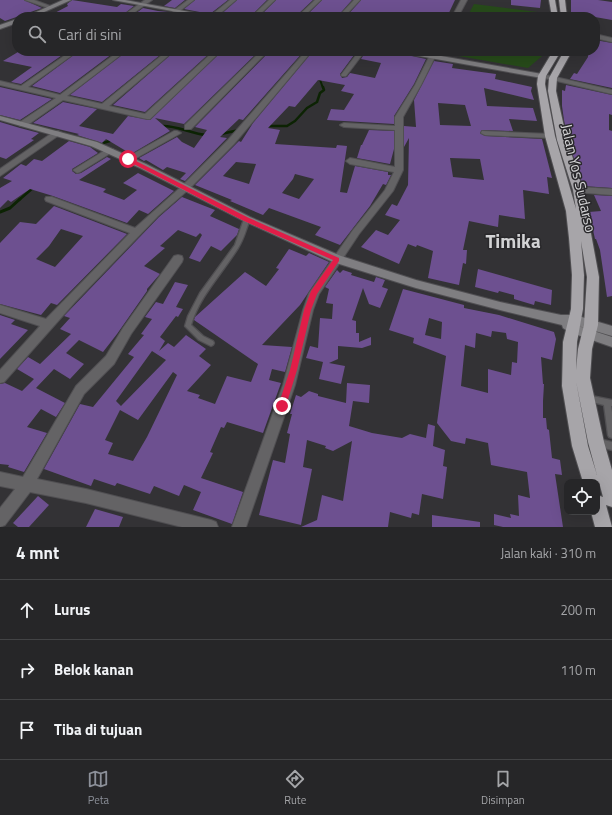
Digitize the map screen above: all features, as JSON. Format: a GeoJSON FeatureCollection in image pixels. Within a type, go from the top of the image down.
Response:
{"type":"FeatureCollection","features":[{"type":"Feature","properties":{"kind":"highway"},"geometry":{"type":"LineString","coordinates":[[552,0],[554,12]]}},
{"type":"Feature","properties":{"kind":"highway"},"geometry":{"type":"LineString","coordinates":[[562,0],[563,12]]}},
{"type":"Feature","properties":{"kind":"highway"},"geometry":{"type":"LineString","coordinates":[[547,77],[555,56]]}},
{"type":"Feature","properties":{"kind":"highway"},"geometry":{"type":"LineString","coordinates":[[547,77],[564,56]]}},
{"type":"Feature","properties":{"kind":"highway","name":"Jalan Yos Sudarso"},"geometry":{"type":"LineString","coordinates":[[590,479],[580,446],[569,386],[570,342],[577,309],[578,275],[571,211],[550,136],[541,84],[547,77],[552,91],[562,140],[578,190],[593,276],[590,330],[585,349],[583,378],[596,442],[609,481],[612,499]]}},
{"type":"Feature","properties":{"kind":"highway"},"geometry":{"type":"LineString","coordinates":[[600,513],[604,527]]}},
{"type":"Feature","properties":{"kind":"street"},"geometry":{"type":"LineString","coordinates":[[28,0],[50,7]]}},
{"type":"Feature","properties":{"kind":"street"},"geometry":{"type":"LineString","coordinates":[[39,12],[68,0]]}},
{"type":"Feature","properties":{"kind":"street"},"geometry":{"type":"LineString","coordinates":[[48,12],[72,0]]}},
{"type":"Feature","properties":{"kind":"street"},"geometry":{"type":"LineString","coordinates":[[116,0],[183,12]]}},
{"type":"Feature","properties":{"kind":"street"},"geometry":{"type":"LineString","coordinates":[[132,12],[149,0]]}},
{"type":"Feature","properties":{"kind":"street"},"geometry":{"type":"LineString","coordinates":[[177,11],[191,0]]}},
{"type":"Feature","properties":{"kind":"street"},"geometry":{"type":"LineString","coordinates":[[219,12],[233,0]]}},
{"type":"Feature","properties":{"kind":"street"},"geometry":{"type":"LineString","coordinates":[[259,12],[272,0]]}},
{"type":"Feature","properties":{"kind":"street"},"geometry":{"type":"LineString","coordinates":[[305,12],[318,0]]}},
{"type":"Feature","properties":{"kind":"street"},"geometry":{"type":"LineString","coordinates":[[346,12],[357,0]]}},
{"type":"Feature","properties":{"kind":"street"},"geometry":{"type":"LineString","coordinates":[[458,12],[464,0]]}},
{"type":"Feature","properties":{"kind":"street"},"geometry":{"type":"LineString","coordinates":[[0,27],[12,23]]}},
{"type":"Feature","properties":{"kind":"street"},"geometry":{"type":"LineString","coordinates":[[0,30],[12,26]]}},
{"type":"Feature","properties":{"kind":"street"},"geometry":{"type":"LineString","coordinates":[[600,37],[612,40]]}},
{"type":"Feature","properties":{"kind":"street"},"geometry":{"type":"LineString","coordinates":[[22,88],[68,56]]}},
{"type":"Feature","properties":{"kind":"street"},"geometry":{"type":"LineString","coordinates":[[23,124],[116,56]]}},
{"type":"Feature","properties":{"kind":"street"},"geometry":{"type":"LineString","coordinates":[[103,107],[165,56]]}},
{"type":"Feature","properties":{"kind":"street"},"geometry":{"type":"LineString","coordinates":[[0,83],[147,117],[213,56]]}},
{"type":"Feature","properties":{"kind":"street"},"geometry":{"type":"LineString","coordinates":[[188,127],[260,56]]}},
{"type":"Feature","properties":{"kind":"street"},"geometry":{"type":"LineString","coordinates":[[0,378],[48,324],[137,232],[185,188],[242,128],[305,56]]}},
{"type":"Feature","properties":{"kind":"street"},"geometry":{"type":"LineString","coordinates":[[344,75],[358,56]]}},
{"type":"Feature","properties":{"kind":"street"},"geometry":{"type":"LineString","coordinates":[[239,527],[267,444],[289,386],[308,310],[314,293],[356,232],[389,191],[399,170],[399,128],[401,112],[418,85],[432,56]]}},
{"type":"Feature","properties":{"kind":"street"},"geometry":{"type":"LineString","coordinates":[[443,56],[612,92]]}},
{"type":"Feature","properties":{"kind":"street"},"geometry":{"type":"LineString","coordinates":[[0,118],[94,144],[128,159],[246,219],[337,259],[416,284],[561,320],[590,330],[612,342]]}},
{"type":"Feature","properties":{"kind":"street"},"geometry":{"type":"LineString","coordinates":[[344,125],[399,128]]}},
{"type":"Feature","properties":{"kind":"street"},"geometry":{"type":"LineString","coordinates":[[0,173],[58,133]]}},
{"type":"Feature","properties":{"kind":"street"},"geometry":{"type":"LineString","coordinates":[[128,159],[177,133]]}},
{"type":"Feature","properties":{"kind":"street"},"geometry":{"type":"LineString","coordinates":[[486,133],[550,136]]}},
{"type":"Feature","properties":{"kind":"street"},"geometry":{"type":"LineString","coordinates":[[77,170],[110,151]]}},
{"type":"Feature","properties":{"kind":"street"},"geometry":{"type":"LineString","coordinates":[[350,161],[399,170]]}},
{"type":"Feature","properties":{"kind":"street"},"geometry":{"type":"LineString","coordinates":[[578,190],[612,192]]}},
{"type":"Feature","properties":{"kind":"street"},"geometry":{"type":"LineString","coordinates":[[49,199],[137,232]]}},
{"type":"Feature","properties":{"kind":"street"},"geometry":{"type":"LineString","coordinates":[[0,520],[27,484],[80,390],[110,360],[127,331],[178,259]]}},
{"type":"Feature","properties":{"kind":"street"},"geometry":{"type":"LineString","coordinates":[[0,309],[48,324]]}},
{"type":"Feature","properties":{"kind":"street"},"geometry":{"type":"LineString","coordinates":[[590,330],[612,331]]}},
{"type":"Feature","properties":{"kind":"street"},"geometry":{"type":"LineString","coordinates":[[0,479],[86,496],[211,527]]}},
{"type":"Feature","properties":{"kind":"lane"},"geometry":{"type":"LineString","coordinates":[[211,343],[201,338],[188,326],[189,320],[200,300],[238,244],[246,219]]}},
{"type":"Feature","properties":{"kind":"lane"},"geometry":{"type":"LineString","coordinates":[[587,398],[609,403],[612,435]]}},
{"type":"Feature","properties":{"kind":"lane"},"geometry":{"type":"LineString","coordinates":[[596,442],[612,446]]}},
{"type":"Feature","properties":{"kind":"green space"},"geometry":{"type":"Polygon","coordinates":[[[474,4],[537,12],[470,12],[474,4]]]}},
{"type":"Feature","properties":{"kind":"green space"},"geometry":{"type":"Polygon","coordinates":[[[459,56],[542,56],[528,68],[459,56]]]}},
{"type":"Feature","properties":{"kind":"building"},"geometry":{"type":"Polygon","coordinates":[[[0,0],[24,0],[42,8],[31,12],[12,12],[12,19],[5,21],[0,18],[0,0]]]}},
{"type":"Feature","properties":{"kind":"building"},"geometry":{"type":"Polygon","coordinates":[[[72,0],[117,7],[121,4],[134,6],[126,12],[57,12],[68,6],[67,4],[72,0]]]}},
{"type":"Feature","properties":{"kind":"building"},"geometry":{"type":"Polygon","coordinates":[[[172,0],[185,0],[175,8],[164,6],[172,0]]]}},
{"type":"Feature","properties":{"kind":"building"},"geometry":{"type":"Polygon","coordinates":[[[195,0],[228,0],[213,12],[200,12],[184,9],[195,0]]]}},
{"type":"Feature","properties":{"kind":"building"},"geometry":{"type":"Polygon","coordinates":[[[237,0],[267,0],[255,12],[224,12],[237,0]]]}},
{"type":"Feature","properties":{"kind":"building"},"geometry":{"type":"Polygon","coordinates":[[[276,0],[313,0],[300,12],[264,12],[276,0]]]}},
{"type":"Feature","properties":{"kind":"building"},"geometry":{"type":"Polygon","coordinates":[[[322,0],[352,0],[341,12],[310,12],[322,0]]]}},
{"type":"Feature","properties":{"kind":"building"},"geometry":{"type":"Polygon","coordinates":[[[361,0],[455,0],[449,12],[350,12],[361,0]]]}},
{"type":"Feature","properties":{"kind":"building"},"geometry":{"type":"Polygon","coordinates":[[[511,0],[541,0],[540,8],[511,5],[511,0]]]}},
{"type":"Feature","properties":{"kind":"building"},"geometry":{"type":"Polygon","coordinates":[[[571,0],[598,0],[612,2],[612,20],[600,18],[600,12],[571,12],[571,0]]]}},
{"type":"Feature","properties":{"kind":"building"},"geometry":{"type":"Polygon","coordinates":[[[143,8],[169,12],[138,12],[143,8]]]}},
{"type":"Feature","properties":{"kind":"building"},"geometry":{"type":"Polygon","coordinates":[[[600,41],[612,43],[612,88],[570,79],[574,73],[577,74],[588,57],[600,56],[600,41]]]}},
{"type":"Feature","properties":{"kind":"building"},"geometry":{"type":"Polygon","coordinates":[[[12,56],[61,56],[21,84],[11,82],[32,67],[3,61],[12,56]]]}},
{"type":"Feature","properties":{"kind":"building"},"geometry":{"type":"Polygon","coordinates":[[[72,56],[109,56],[60,93],[32,86],[72,56]]]}},
{"type":"Feature","properties":{"kind":"building"},"geometry":{"type":"Polygon","coordinates":[[[121,56],[159,56],[102,102],[70,95],[121,56]]]}},
{"type":"Feature","properties":{"kind":"building"},"geometry":{"type":"Polygon","coordinates":[[[169,56],[207,56],[145,112],[113,105],[169,56]]]}},
{"type":"Feature","properties":{"kind":"building"},"geometry":{"type":"Polygon","coordinates":[[[217,56],[254,56],[184,124],[155,118],[170,131],[131,154],[106,139],[102,143],[77,135],[79,134],[33,123],[63,102],[97,109],[79,126],[113,134],[128,116],[150,120],[217,56]]]}},
{"type":"Feature","properties":{"kind":"building"},"geometry":{"type":"Polygon","coordinates":[[[265,56],[300,56],[243,120],[239,119],[220,137],[227,138],[185,181],[180,179],[186,173],[167,167],[163,170],[146,160],[144,161],[139,158],[177,137],[182,142],[194,148],[207,130],[195,127],[265,56]]]}},
{"type":"Feature","properties":{"kind":"building"},"geometry":{"type":"Polygon","coordinates":[[[309,56],[353,56],[340,74],[342,78],[347,77],[350,73],[375,78],[381,63],[361,59],[363,56],[412,56],[426,59],[414,84],[394,116],[394,124],[327,120],[331,109],[344,110],[354,94],[341,91],[345,85],[318,80],[295,107],[289,106],[268,128],[280,130],[275,144],[336,148],[337,145],[347,146],[340,192],[347,193],[355,166],[388,172],[388,175],[391,175],[386,185],[383,184],[370,206],[340,245],[315,235],[321,227],[269,208],[263,215],[230,201],[232,200],[195,185],[239,141],[241,142],[253,123],[309,56]],[[236,162],[223,176],[249,184],[256,164],[236,162]],[[295,174],[282,193],[299,199],[314,179],[295,174]]]}},
{"type":"Feature","properties":{"kind":"building"},"geometry":{"type":"Polygon","coordinates":[[[434,61],[453,64],[452,68],[496,74],[495,79],[532,87],[531,91],[534,100],[484,88],[487,106],[533,108],[537,121],[509,119],[513,131],[482,130],[480,133],[485,136],[542,139],[552,178],[547,177],[549,194],[523,190],[525,219],[499,215],[498,227],[469,221],[463,250],[467,250],[466,264],[463,263],[459,285],[428,278],[433,251],[417,245],[416,247],[408,244],[399,264],[361,247],[376,230],[388,235],[400,220],[385,215],[392,204],[397,206],[408,185],[409,138],[404,147],[404,126],[416,127],[414,100],[434,61]],[[438,103],[440,125],[471,126],[465,105],[438,103]],[[450,158],[453,177],[484,180],[480,159],[450,158]]]}},
{"type":"Feature","properties":{"kind":"building"},"geometry":{"type":"Polygon","coordinates":[[[566,85],[612,95],[612,115],[609,114],[609,130],[612,131],[612,188],[583,186],[568,140],[564,120],[562,90],[565,91],[566,85]]]}},
{"type":"Feature","properties":{"kind":"building"},"geometry":{"type":"Polygon","coordinates":[[[0,87],[52,99],[20,120],[0,115],[0,87]]]}},
{"type":"Feature","properties":{"kind":"building"},"geometry":{"type":"Polygon","coordinates":[[[0,122],[39,133],[31,139],[34,140],[6,159],[0,157],[0,122]]]}},
{"type":"Feature","properties":{"kind":"building"},"geometry":{"type":"Polygon","coordinates":[[[369,130],[394,131],[394,149],[390,164],[357,158],[361,145],[369,130]]]}},
{"type":"Feature","properties":{"kind":"building"},"geometry":{"type":"Polygon","coordinates":[[[69,141],[90,147],[98,153],[72,169],[72,171],[76,174],[81,173],[107,157],[111,159],[79,180],[106,189],[103,192],[124,200],[137,190],[123,183],[138,173],[174,191],[148,214],[139,210],[127,223],[30,189],[11,202],[8,200],[0,208],[0,188],[12,181],[3,178],[21,164],[26,166],[34,159],[42,161],[69,141]]]}},
{"type":"Feature","properties":{"kind":"building"},"geometry":{"type":"Polygon","coordinates":[[[594,195],[612,196],[612,296],[607,297],[600,250],[595,239],[589,212],[601,211],[594,195]]]}},
{"type":"Feature","properties":{"kind":"building"},"geometry":{"type":"Polygon","coordinates":[[[182,197],[215,210],[210,216],[239,229],[237,235],[221,251],[211,246],[200,262],[189,258],[202,235],[200,233],[196,237],[178,230],[160,246],[165,248],[144,266],[160,274],[147,289],[103,352],[79,340],[66,353],[84,364],[70,379],[54,369],[36,388],[65,403],[56,417],[41,409],[27,427],[47,433],[24,472],[8,467],[9,465],[0,464],[0,384],[5,383],[22,391],[34,379],[17,369],[28,357],[40,364],[71,334],[60,329],[70,318],[64,316],[159,217],[182,197]]]}},
{"type":"Feature","properties":{"kind":"building"},"geometry":{"type":"Polygon","coordinates":[[[54,206],[127,234],[57,305],[51,303],[41,315],[0,304],[0,243],[20,222],[36,224],[54,206]],[[61,229],[49,246],[36,259],[55,267],[83,236],[61,229]]]}},
{"type":"Feature","properties":{"kind":"building"},"geometry":{"type":"Polygon","coordinates":[[[289,249],[306,256],[309,253],[329,262],[300,305],[262,345],[292,347],[285,372],[272,369],[269,380],[281,383],[263,433],[227,422],[224,428],[221,427],[210,452],[213,453],[201,478],[243,492],[232,524],[193,510],[201,492],[184,485],[179,496],[154,486],[150,494],[117,483],[115,486],[94,479],[91,486],[44,469],[80,404],[93,407],[134,357],[128,354],[144,335],[141,334],[152,319],[145,317],[156,302],[163,304],[175,282],[188,285],[176,307],[183,309],[178,317],[176,316],[160,337],[165,341],[159,351],[168,343],[174,347],[186,335],[206,349],[199,356],[211,365],[187,391],[200,395],[198,398],[215,404],[227,376],[251,382],[258,364],[194,320],[195,317],[245,272],[266,286],[279,269],[276,268],[289,249]],[[152,351],[116,401],[121,406],[166,360],[152,351]],[[173,372],[138,420],[120,410],[105,440],[113,443],[108,454],[133,461],[147,437],[177,375],[173,372]]]}},
{"type":"Feature","properties":{"kind":"building"},"geometry":{"type":"Polygon","coordinates":[[[478,269],[552,290],[551,305],[535,301],[534,305],[514,299],[514,295],[499,291],[498,293],[475,287],[478,269]]]}},
{"type":"Feature","properties":{"kind":"building"},"geometry":{"type":"Polygon","coordinates":[[[337,270],[340,273],[343,270],[352,273],[351,275],[374,282],[376,277],[385,280],[382,287],[388,289],[380,308],[369,304],[363,288],[352,320],[356,321],[356,333],[359,333],[359,342],[371,337],[371,345],[362,348],[338,346],[338,359],[329,363],[345,366],[341,384],[319,379],[323,362],[306,358],[310,346],[318,348],[320,318],[332,319],[333,304],[326,303],[329,289],[325,287],[337,270]]]}},
{"type":"Feature","properties":{"kind":"building"},"geometry":{"type":"Polygon","coordinates":[[[403,289],[464,305],[464,308],[499,315],[554,332],[556,339],[552,360],[541,357],[544,384],[543,418],[546,418],[547,429],[549,430],[552,458],[560,460],[562,475],[555,474],[563,527],[503,527],[494,525],[494,514],[511,518],[510,514],[519,516],[518,495],[530,498],[527,472],[491,465],[488,443],[466,438],[465,444],[451,441],[437,423],[446,356],[413,343],[414,338],[389,330],[403,289]],[[429,318],[425,335],[441,339],[442,322],[429,318]],[[492,331],[491,337],[476,333],[475,348],[465,345],[461,386],[488,393],[488,369],[511,375],[512,362],[517,363],[518,342],[507,339],[506,333],[492,331]]]}},
{"type":"Feature","properties":{"kind":"building"},"geometry":{"type":"Polygon","coordinates":[[[0,315],[15,320],[11,324],[28,330],[0,359],[0,315]]]}},
{"type":"Feature","properties":{"kind":"building"},"geometry":{"type":"Polygon","coordinates":[[[347,383],[370,385],[369,403],[353,401],[349,426],[372,433],[402,438],[410,434],[426,438],[428,424],[435,426],[433,446],[445,450],[443,466],[447,467],[443,499],[422,494],[419,515],[412,513],[411,518],[390,512],[388,527],[301,527],[317,520],[322,495],[343,501],[352,441],[333,451],[325,448],[326,446],[307,440],[303,467],[312,469],[301,525],[259,515],[273,460],[285,463],[290,434],[287,433],[292,414],[290,414],[296,395],[301,397],[309,391],[318,394],[318,396],[346,403],[347,383]]]}},
{"type":"Feature","properties":{"kind":"building"},"geometry":{"type":"Polygon","coordinates":[[[38,496],[49,505],[29,527],[18,527],[13,523],[38,496]]]}},
{"type":"Feature","properties":{"kind":"building"},"geometry":{"type":"Polygon","coordinates":[[[95,509],[123,517],[119,527],[86,527],[95,509]]]}},
{"type":"Feature","properties":{"kind":"building"},"geometry":{"type":"Polygon","coordinates":[[[432,515],[480,522],[480,527],[432,527],[432,515]]]}},
{"type":"Feature","properties":{"kind":"waterway"},"geometry":{"type":"LineString","coordinates":[[319,77],[323,88]]}},
{"type":"Feature","properties":{"kind":"waterway"},"geometry":{"type":"LineString","coordinates":[[268,126],[287,126],[295,121],[307,108],[317,102],[320,93],[324,90],[323,87]]}},
{"type":"Feature","properties":{"kind":"waterway"},"geometry":{"type":"LineString","coordinates":[[161,126],[173,127],[207,135]]}},
{"type":"Feature","properties":{"kind":"waterway"},"geometry":{"type":"LineString","coordinates":[[221,134],[239,130]]}},
{"type":"Feature","properties":{"kind":"waterway"},"geometry":{"type":"LineString","coordinates":[[103,143],[113,140]]}},
{"type":"Feature","properties":{"kind":"waterway"},"geometry":{"type":"LineString","coordinates":[[19,200],[34,187]]}},
{"type":"Feature","properties":{"kind":"waterway"},"geometry":{"type":"LineString","coordinates":[[0,212],[10,208],[20,199]]}},
{"type":"Feature","properties":{"kind":"district","name":"Timika"},"geometry":{"type":"Point","coordinates":[513,240]}},
{"type":"Feature","properties":{"kind":"route"},"geometry":{"type":"LineString","coordinates":[[128,159],[246,219],[337,259],[314,293],[308,310],[294,370],[282,406]]}}]}
